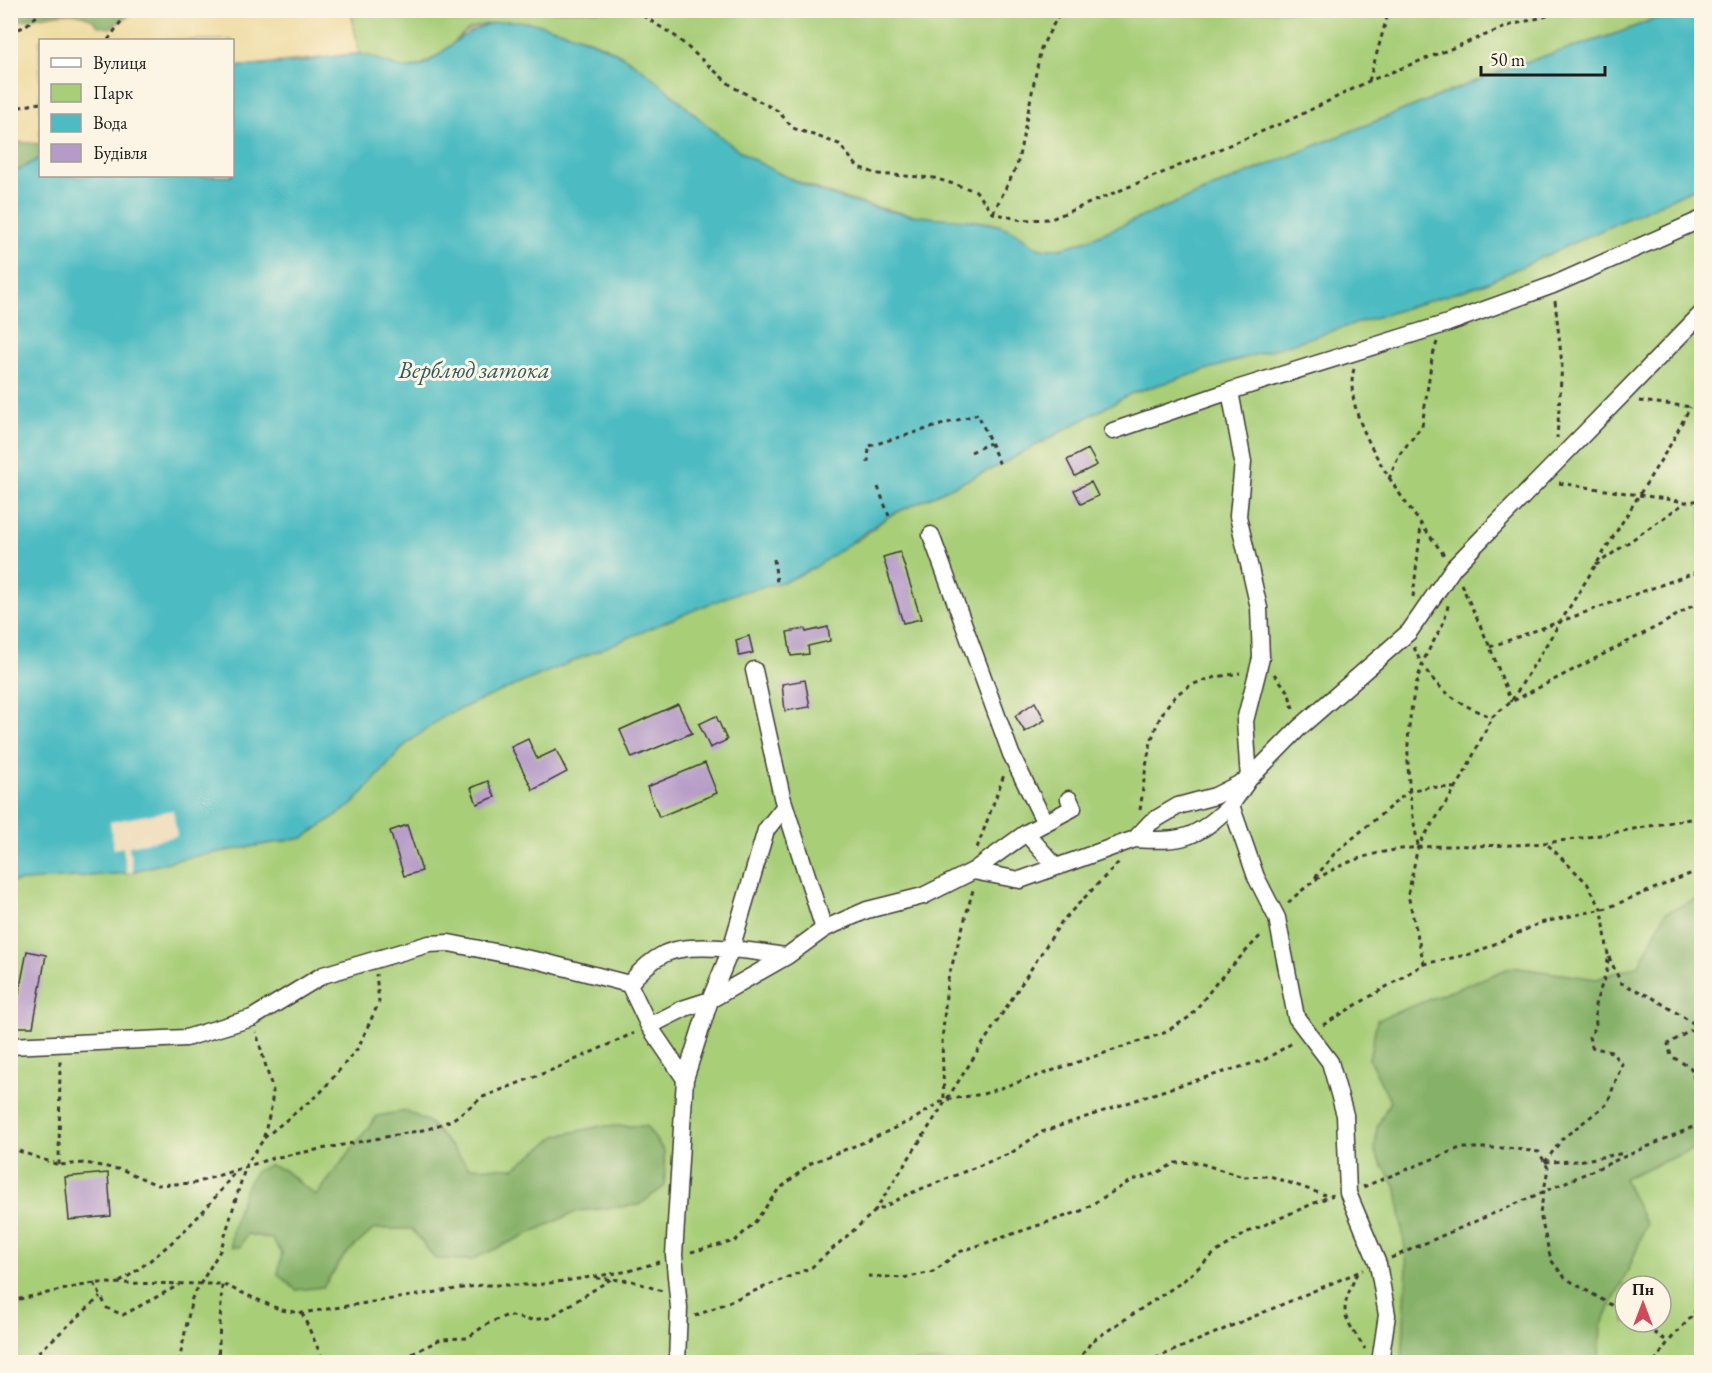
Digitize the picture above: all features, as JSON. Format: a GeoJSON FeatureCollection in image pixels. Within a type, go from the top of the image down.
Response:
{"type":"FeatureCollection","features":[{"type":"Feature","properties":{"kind":"lane"},"geometry":{"type":"LineString","coordinates":[[1113,432],[1230,391],[1448,323],[1553,285],[1701,219]]}},
{"type":"Feature","properties":{"kind":"lane"},"geometry":{"type":"LineString","coordinates":[[973,871],[1020,880],[1135,839],[1189,837],[1209,826],[1231,805],[1249,779],[1299,728],[1409,632],[1454,567],[1701,314]]}},
{"type":"Feature","properties":{"kind":"lane"},"geometry":{"type":"LineString","coordinates":[[1230,391],[1244,462],[1238,516],[1259,608],[1259,664],[1245,721],[1249,779]]}},
{"type":"Feature","properties":{"kind":"lane"},"geometry":{"type":"LineString","coordinates":[[931,535],[1011,754],[1045,823]]}},
{"type":"Feature","properties":{"kind":"lane"},"geometry":{"type":"LineString","coordinates":[[754,670],[785,806],[824,929]]}},
{"type":"Feature","properties":{"kind":"lane"},"geometry":{"type":"LineString","coordinates":[[1135,839],[1151,822],[1179,806],[1215,796],[1249,779]]}},
{"type":"Feature","properties":{"kind":"lane"},"geometry":{"type":"LineString","coordinates":[[649,1026],[685,1008],[710,1000],[787,956],[824,929],[867,910],[923,896],[973,871],[1026,832],[1073,808],[1069,800]]}},
{"type":"Feature","properties":{"kind":"lane"},"geometry":{"type":"LineString","coordinates":[[1231,805],[1256,878],[1277,918],[1296,1017],[1330,1062],[1345,1115],[1348,1192],[1378,1264],[1387,1315],[1378,1359]]}},
{"type":"Feature","properties":{"kind":"lane"},"geometry":{"type":"LineString","coordinates":[[677,1362],[679,1315],[674,1255],[685,1079],[710,1000],[730,949],[766,830],[785,806]]}},
{"type":"Feature","properties":{"kind":"lane"},"geometry":{"type":"LineString","coordinates":[[1026,832],[1056,867]]}},
{"type":"Feature","properties":{"kind":"lane"},"geometry":{"type":"LineString","coordinates":[[10,1046],[186,1038],[252,1018],[323,975],[429,944],[449,943],[540,961],[629,984]]}},
{"type":"Feature","properties":{"kind":"lane"},"geometry":{"type":"LineString","coordinates":[[629,984],[640,969],[666,952],[700,948],[787,956]]}},
{"type":"Feature","properties":{"kind":"lane"},"geometry":{"type":"LineString","coordinates":[[629,984],[649,1026],[685,1079]]}},
{"type":"Feature","properties":{"kind":"path"},"geometry":{"type":"LineString","coordinates":[[10,32],[24,27],[44,10]]}},
{"type":"Feature","properties":{"kind":"path"},"geometry":{"type":"LineString","coordinates":[[109,39],[129,10]]}},
{"type":"Feature","properties":{"kind":"path"},"geometry":{"type":"LineString","coordinates":[[626,10],[640,14],[675,36],[733,87],[778,111],[793,128],[839,144],[858,167],[876,174],[934,178],[976,191],[993,213],[1022,219],[1051,219],[1292,119],[1369,81],[1511,25],[1571,10]]}},
{"type":"Feature","properties":{"kind":"path"},"geometry":{"type":"LineString","coordinates":[[993,213],[1017,166],[1041,48],[1061,10]]}},
{"type":"Feature","properties":{"kind":"path"},"geometry":{"type":"LineString","coordinates":[[1369,81],[1389,10]]}},
{"type":"Feature","properties":{"kind":"path"},"geometry":{"type":"LineString","coordinates":[[10,109],[39,103]]}},
{"type":"Feature","properties":{"kind":"path"},"geometry":{"type":"LineString","coordinates":[[1701,257],[1701,314]]}},
{"type":"Feature","properties":{"kind":"path"},"geometry":{"type":"LineString","coordinates":[[1553,285],[1562,364],[1556,462]]}},
{"type":"Feature","properties":{"kind":"path"},"geometry":{"type":"LineString","coordinates":[[1389,479],[1400,455],[1422,426],[1432,358],[1448,323]]}},
{"type":"Feature","properties":{"kind":"path"},"geometry":{"type":"LineString","coordinates":[[1360,350],[1352,377],[1356,416],[1389,479],[1454,567],[1490,647],[1511,702]]}},
{"type":"Feature","properties":{"kind":"path"},"geometry":{"type":"LineString","coordinates":[[1619,399],[1701,408]]}},
{"type":"Feature","properties":{"kind":"path"},"geometry":{"type":"LineString","coordinates":[[1511,702],[1637,495],[1672,442],[1690,407]]}},
{"type":"Feature","properties":{"kind":"path"},"geometry":{"type":"LineString","coordinates":[[868,464],[869,446],[978,414],[1000,465]]}},
{"type":"Feature","properties":{"kind":"path"},"geometry":{"type":"LineString","coordinates":[[971,452],[990,443]]}},
{"type":"Feature","properties":{"kind":"path"},"geometry":{"type":"LineString","coordinates":[[1539,479],[1686,502],[1701,500]]}},
{"type":"Feature","properties":{"kind":"path"},"geometry":{"type":"LineString","coordinates":[[878,487],[889,516]]}},
{"type":"Feature","properties":{"kind":"path"},"geometry":{"type":"LineString","coordinates":[[1595,567],[1686,502]]}},
{"type":"Feature","properties":{"kind":"path"},"geometry":{"type":"LineString","coordinates":[[1413,600],[1421,524]]}},
{"type":"Feature","properties":{"kind":"path"},"geometry":{"type":"LineString","coordinates":[[774,559],[777,583]]}},
{"type":"Feature","properties":{"kind":"path"},"geometry":{"type":"LineString","coordinates":[[1490,647],[1701,570]]}},
{"type":"Feature","properties":{"kind":"path"},"geometry":{"type":"LineString","coordinates":[[1424,964],[1408,895],[1418,846],[1409,791],[1406,747],[1421,667],[1446,617],[1449,597]]}},
{"type":"Feature","properties":{"kind":"path"},"geometry":{"type":"LineString","coordinates":[[1418,846],[1455,788],[1492,717],[1511,702],[1662,624],[1701,600]]}},
{"type":"Feature","properties":{"kind":"path"},"geometry":{"type":"LineString","coordinates":[[1409,632],[1421,667],[1448,694],[1470,710],[1492,717]]}},
{"type":"Feature","properties":{"kind":"path"},"geometry":{"type":"LineString","coordinates":[[1140,812],[1156,724],[1179,693],[1214,677],[1259,664],[1288,691],[1299,728]]}},
{"type":"Feature","properties":{"kind":"path"},"geometry":{"type":"LineString","coordinates":[[945,1100],[942,1043],[947,983],[973,890],[975,852],[1011,754]]}},
{"type":"Feature","properties":{"kind":"path"},"geometry":{"type":"LineString","coordinates":[[1314,880],[1334,854],[1409,791],[1427,787],[1455,788]]}},
{"type":"Feature","properties":{"kind":"path"},"geometry":{"type":"LineString","coordinates":[[10,1301],[94,1283],[222,1284],[282,1310],[302,1313],[482,1285],[536,1285],[585,1278],[629,1271],[674,1255],[713,1248],[735,1241],[755,1222],[778,1190],[811,1163],[886,1132],[945,1100],[983,1094],[1164,1033],[1191,1016],[1217,982],[1277,918],[1287,904],[1328,871],[1389,849],[1418,846],[1546,843],[1701,817]]}},
{"type":"Feature","properties":{"kind":"path"},"geometry":{"type":"LineString","coordinates":[[873,1214],[1062,921],[1112,872],[1135,839]]}},
{"type":"Feature","properties":{"kind":"path"},"geometry":{"type":"LineString","coordinates":[[1546,843],[1567,860],[1587,883],[1602,910],[1608,955],[1607,970],[1595,1005],[1596,1027],[1589,1037],[1592,1047],[1611,1052],[1622,1064],[1607,1104],[1563,1138],[1545,1162],[1578,1161],[1638,1150]]}},
{"type":"Feature","properties":{"kind":"path"},"geometry":{"type":"LineString","coordinates":[[585,1278],[611,1278],[661,1289],[679,1315],[812,1267],[873,1214],[906,1195],[1011,1153],[1042,1132],[1177,1086],[1264,1060],[1424,964],[1475,953],[1540,924],[1602,910],[1701,869]]}},
{"type":"Feature","properties":{"kind":"path"},"geometry":{"type":"LineString","coordinates":[[1608,955],[1621,983],[1653,998],[1693,1023],[1693,1029],[1668,1044],[1671,1056],[1691,1068],[1701,1107]]}},
{"type":"Feature","properties":{"kind":"path"},"geometry":{"type":"LineString","coordinates":[[179,1362],[192,1298],[221,1249],[246,1165],[263,1140],[321,1092],[358,1048],[379,1002],[374,960]]}},
{"type":"Feature","properties":{"kind":"path"},"geometry":{"type":"LineString","coordinates":[[252,1018],[273,1091],[263,1140]]}},
{"type":"Feature","properties":{"kind":"path"},"geometry":{"type":"LineString","coordinates":[[10,1148],[59,1165],[95,1165],[123,1170],[157,1185],[195,1183],[246,1165],[428,1129],[452,1120],[483,1097],[557,1068],[649,1026]]}},
{"type":"Feature","properties":{"kind":"path"},"geometry":{"type":"LineString","coordinates":[[59,1165],[60,1044]]}},
{"type":"Feature","properties":{"kind":"path"},"geometry":{"type":"LineString","coordinates":[[1147,1362],[1701,1123]]}},
{"type":"Feature","properties":{"kind":"path"},"geometry":{"type":"LineString","coordinates":[[868,1276],[903,1278],[933,1272],[959,1252],[1081,1211],[1132,1180],[1155,1174],[1175,1163],[1196,1162],[1244,1177],[1270,1176],[1299,1184],[1326,1196]]}},
{"type":"Feature","properties":{"kind":"path"},"geometry":{"type":"LineString","coordinates":[[118,1283],[159,1256],[211,1205],[238,1168]]}},
{"type":"Feature","properties":{"kind":"path"},"geometry":{"type":"LineString","coordinates":[[1357,1273],[1344,1305],[1345,1321],[1378,1359]]}},
{"type":"Feature","properties":{"kind":"path"},"geometry":{"type":"LineString","coordinates":[[396,1362],[441,1339],[467,1338],[487,1324],[508,1315],[528,1320],[549,1318],[611,1278]]}},
{"type":"Feature","properties":{"kind":"path"},"geometry":{"type":"LineString","coordinates":[[94,1283],[107,1308],[123,1315],[179,1285]]}},
{"type":"Feature","properties":{"kind":"path"},"geometry":{"type":"LineString","coordinates":[[218,1362],[222,1284]]}},
{"type":"Feature","properties":{"kind":"path"},"geometry":{"type":"LineString","coordinates":[[1655,1362],[1668,1342],[1693,1316],[1701,1295]]}},
{"type":"Feature","properties":{"kind":"path"},"geometry":{"type":"LineString","coordinates":[[23,1362],[41,1350],[100,1297]]}},
{"type":"Feature","properties":{"kind":"path"},"geometry":{"type":"LineString","coordinates":[[302,1313],[324,1362]]}},
{"type":"Feature","properties":{"kind":"path"},"geometry":{"type":"LineString","coordinates":[[1656,1334],[1668,1342]]}},
{"type":"Feature","properties":{"kind":"green space"},"geometry":{"type":"Polygon","coordinates":[[[11,11],[136,11],[110,28],[11,22],[11,11]]]}},
{"type":"Feature","properties":{"kind":"green space"},"geometry":{"type":"Polygon","coordinates":[[[351,11],[1670,11],[1630,29],[1504,70],[1082,242],[1049,249],[1032,244],[1016,233],[991,223],[924,217],[899,212],[849,200],[778,173],[725,142],[636,65],[606,47],[577,35],[530,24],[483,25],[470,29],[423,64],[404,68],[385,64],[359,54],[351,11]]]}},
{"type":"Feature","properties":{"kind":"green space"},"geometry":{"type":"Polygon","coordinates":[[[10,141],[39,144],[39,159],[11,175],[10,141]]]}},
{"type":"Feature","properties":{"kind":"green space"},"geometry":{"type":"Polygon","coordinates":[[[1701,185],[1701,1362],[11,1362],[11,882],[127,873],[183,858],[303,838],[353,804],[405,745],[445,715],[858,540],[889,516],[1000,465],[1132,393],[1483,284],[1701,185]]]}},
{"type":"Feature","properties":{"kind":"green space"},"geometry":{"type":"Polygon","coordinates":[[[1701,897],[1701,1146],[1624,1178],[1646,1225],[1626,1274],[1613,1274],[1613,1301],[1601,1326],[1599,1362],[1402,1362],[1407,1266],[1397,1189],[1375,1153],[1377,1127],[1390,1101],[1369,1059],[1377,1020],[1512,967],[1597,979],[1639,965],[1665,913],[1701,897]]]}},
{"type":"Feature","properties":{"kind":"green space"},"geometry":{"type":"Polygon","coordinates":[[[406,1111],[429,1122],[469,1167],[514,1168],[557,1136],[600,1126],[646,1126],[664,1151],[665,1186],[639,1205],[578,1211],[471,1260],[435,1259],[412,1229],[374,1229],[345,1255],[323,1287],[296,1290],[278,1274],[282,1253],[272,1239],[247,1234],[240,1247],[232,1247],[232,1231],[238,1208],[247,1186],[257,1171],[269,1165],[284,1170],[316,1196],[377,1116],[406,1111]]]}},
{"type":"Feature","properties":{"kind":"sand"},"geometry":{"type":"Polygon","coordinates":[[[136,11],[351,11],[359,54],[234,67],[234,39],[39,39],[39,144],[11,141],[11,22],[69,13],[90,19],[98,26],[110,28],[136,11]]]}},
{"type":"Feature","properties":{"kind":"water","name":"Верблюд затока"},"geometry":{"type":"Polygon","coordinates":[[[1670,11],[1701,11],[1701,185],[1483,284],[1132,393],[1000,465],[889,516],[814,568],[787,581],[737,593],[445,715],[405,745],[353,804],[303,838],[183,858],[127,873],[11,882],[10,175],[39,159],[39,177],[234,177],[234,67],[358,54],[396,66],[412,68],[428,62],[462,37],[485,25],[519,21],[573,34],[624,57],[661,84],[727,142],[756,161],[796,182],[839,198],[883,210],[993,224],[1007,228],[1040,248],[1050,249],[1082,242],[1504,70],[1630,29],[1670,11]]]}},
{"type":"Feature","properties":{"kind":"pier"},"geometry":{"type":"Polygon","coordinates":[[[173,810],[177,836],[129,846],[133,872],[127,873],[123,847],[114,849],[110,822],[173,810]]]}},
{"type":"Feature","properties":{"kind":"building"},"geometry":{"type":"Polygon","coordinates":[[[1088,449],[1097,465],[1075,476],[1067,460],[1088,449]]]}},
{"type":"Feature","properties":{"kind":"building"},"geometry":{"type":"Polygon","coordinates":[[[1091,482],[1098,496],[1081,504],[1074,490],[1091,482]]]}},
{"type":"Feature","properties":{"kind":"building"},"geometry":{"type":"Polygon","coordinates":[[[900,552],[921,619],[903,623],[883,557],[900,552]]]}},
{"type":"Feature","properties":{"kind":"building"},"geometry":{"type":"Polygon","coordinates":[[[828,627],[830,641],[808,646],[809,654],[791,656],[787,632],[805,629],[806,632],[828,627]]]}},
{"type":"Feature","properties":{"kind":"building"},"geometry":{"type":"Polygon","coordinates":[[[749,636],[753,653],[739,656],[736,640],[749,636]]]}},
{"type":"Feature","properties":{"kind":"building"},"geometry":{"type":"Polygon","coordinates":[[[805,680],[810,707],[785,711],[782,684],[805,680]]]}},
{"type":"Feature","properties":{"kind":"building"},"geometry":{"type":"Polygon","coordinates":[[[1035,702],[1045,720],[1025,732],[1015,716],[1035,702]]]}},
{"type":"Feature","properties":{"kind":"building"},"geometry":{"type":"Polygon","coordinates":[[[678,704],[692,733],[632,758],[620,730],[678,704]]]}},
{"type":"Feature","properties":{"kind":"building"},"geometry":{"type":"Polygon","coordinates":[[[716,716],[727,740],[710,748],[699,724],[716,716]]]}},
{"type":"Feature","properties":{"kind":"building"},"geometry":{"type":"Polygon","coordinates":[[[528,739],[537,759],[556,750],[567,772],[533,790],[511,747],[528,739]]]}},
{"type":"Feature","properties":{"kind":"building"},"geometry":{"type":"Polygon","coordinates":[[[705,763],[717,793],[659,817],[647,787],[705,763]]]}},
{"type":"Feature","properties":{"kind":"building"},"geometry":{"type":"Polygon","coordinates":[[[488,781],[495,797],[477,804],[471,788],[488,781]]]}},
{"type":"Feature","properties":{"kind":"building"},"geometry":{"type":"Polygon","coordinates":[[[407,825],[422,871],[404,876],[390,831],[407,825]]]}},
{"type":"Feature","properties":{"kind":"building"},"geometry":{"type":"Polygon","coordinates":[[[27,951],[46,955],[33,1027],[10,1027],[10,1008],[16,1008],[27,951]]]}},
{"type":"Feature","properties":{"kind":"building"},"geometry":{"type":"Polygon","coordinates":[[[108,1173],[111,1216],[69,1220],[65,1177],[108,1173]]]}}]}
